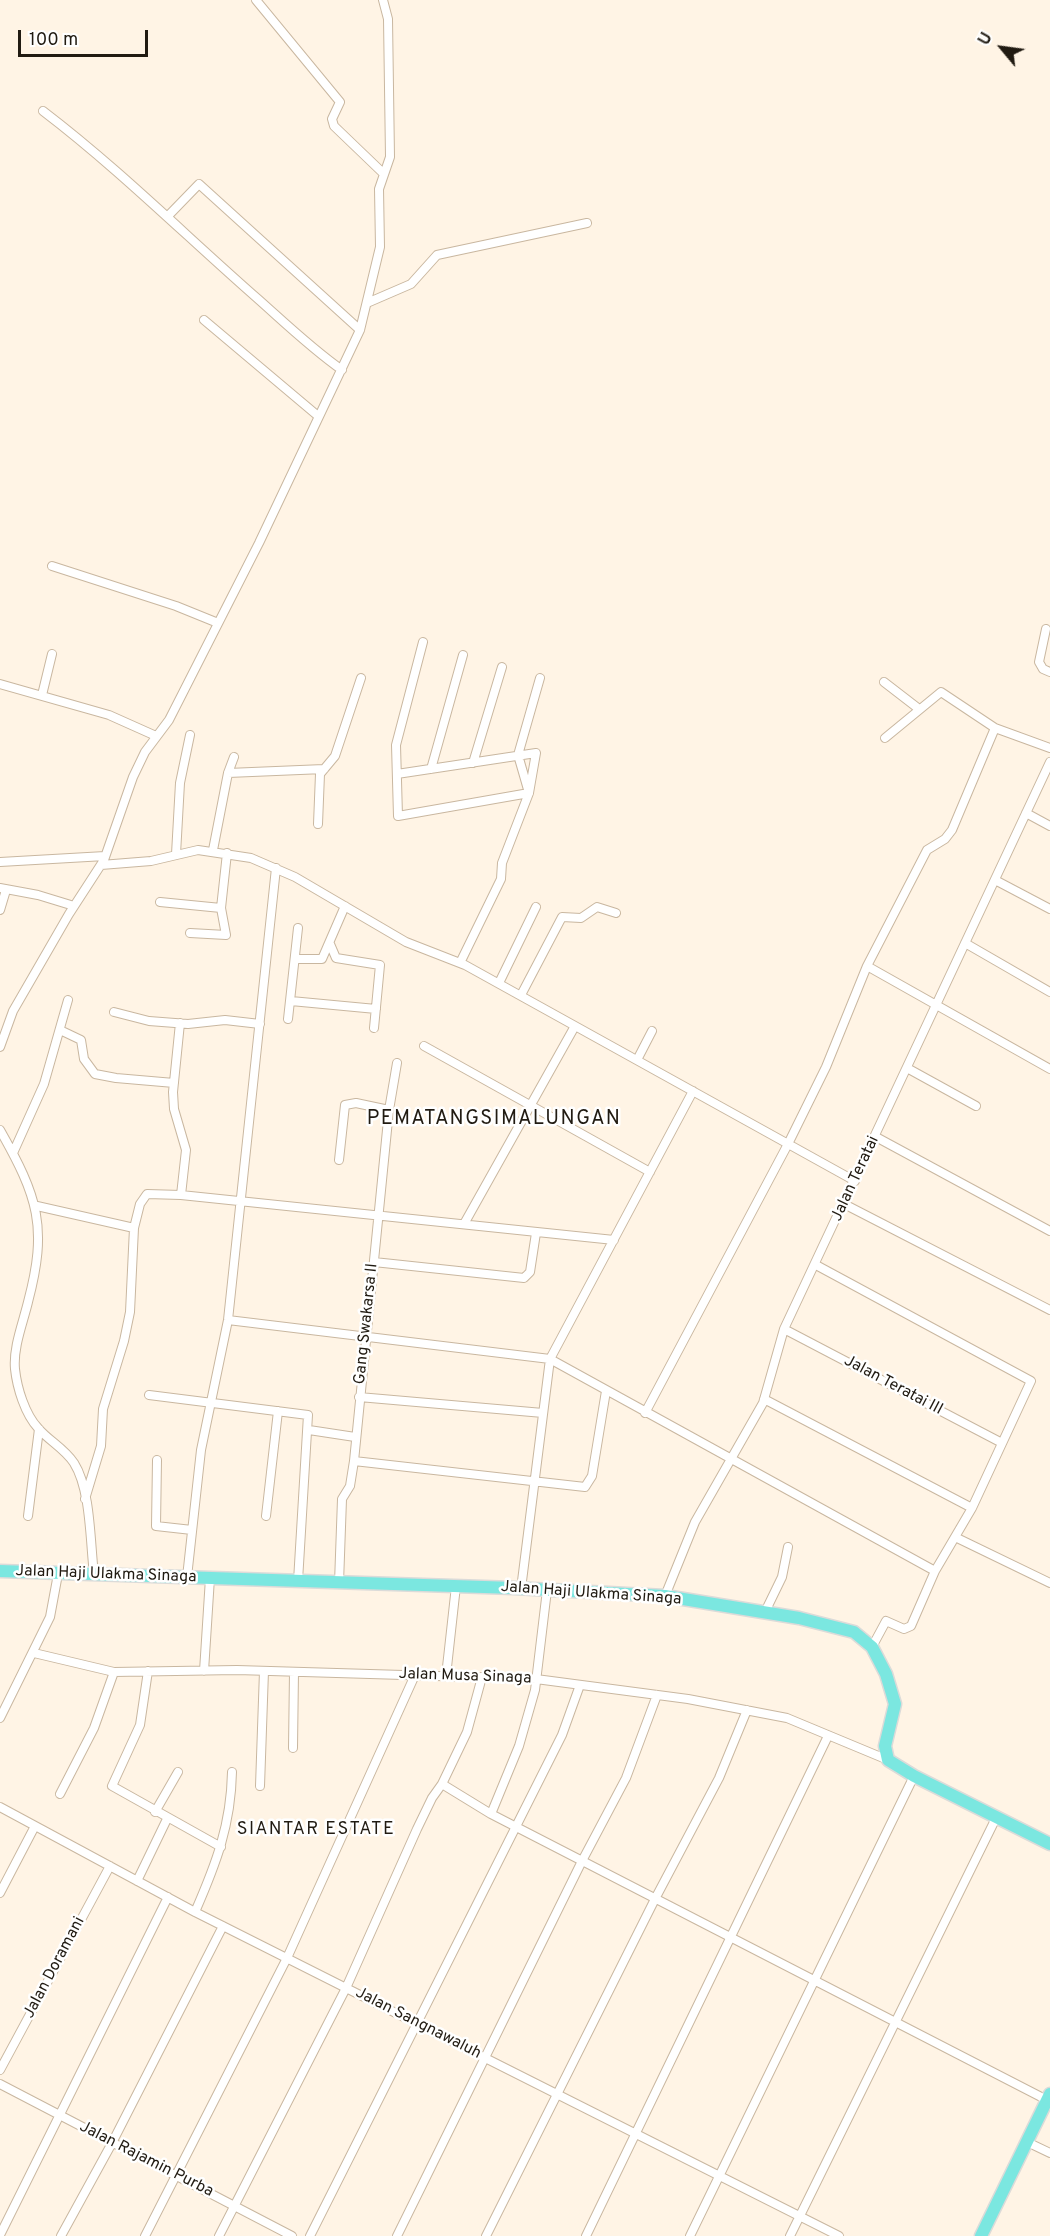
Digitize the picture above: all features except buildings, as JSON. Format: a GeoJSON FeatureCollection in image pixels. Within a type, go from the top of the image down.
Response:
{"type":"FeatureCollection","features":[{"type":"Feature","properties":{"kind":"main road","name":"Jalan Haji Ulakma Sinaga"},"geometry":{"type":"LineString","coordinates":[[0,1571],[665,1596],[765,1612],[854,1632],[872,1647],[886,1674],[895,1704],[886,1737],[888,1760]]}},
{"type":"Feature","properties":{"kind":"main road"},"geometry":{"type":"LineString","coordinates":[[888,1760],[914,1776],[1050,1844]]}},
{"type":"Feature","properties":{"kind":"main road"},"geometry":{"type":"LineString","coordinates":[[981,2236],[1048,2097]]}},
{"type":"Feature","properties":{"kind":"street"},"geometry":{"type":"LineString","coordinates":[[256,0],[340,102],[332,119],[334,126],[384,174]]}},
{"type":"Feature","properties":{"kind":"street"},"geometry":{"type":"LineString","coordinates":[[0,1047],[13,1011],[74,906],[101,865],[133,777],[156,736],[169,720],[260,543],[360,330],[380,248],[378,196],[390,157],[388,19],[383,0]]}},
{"type":"Feature","properties":{"kind":"street"},"geometry":{"type":"LineString","coordinates":[[43,111],[118,172],[324,357],[342,370]]}},
{"type":"Feature","properties":{"kind":"street"},"geometry":{"type":"LineString","coordinates":[[167,217],[199,184],[360,330]]}},
{"type":"Feature","properties":{"kind":"street"},"geometry":{"type":"LineString","coordinates":[[368,303],[411,284],[437,255],[587,223]]}},
{"type":"Feature","properties":{"kind":"street"},"geometry":{"type":"LineString","coordinates":[[204,320],[318,416]]}},
{"type":"Feature","properties":{"kind":"street"},"geometry":{"type":"LineString","coordinates":[[52,566],[177,606],[218,623]]}},
{"type":"Feature","properties":{"kind":"street"},"geometry":{"type":"LineString","coordinates":[[1046,629],[1039,662],[1043,669],[1050,672]]}},
{"type":"Feature","properties":{"kind":"street"},"geometry":{"type":"LineString","coordinates":[[423,642],[396,745],[398,816],[529,793]]}},
{"type":"Feature","properties":{"kind":"street"},"geometry":{"type":"LineString","coordinates":[[42,695],[52,654]]}},
{"type":"Feature","properties":{"kind":"street"},"geometry":{"type":"LineString","coordinates":[[431,769],[463,655]]}},
{"type":"Feature","properties":{"kind":"street"},"geometry":{"type":"LineString","coordinates":[[473,763],[502,667]]}},
{"type":"Feature","properties":{"kind":"street"},"geometry":{"type":"LineString","coordinates":[[318,824],[319,780],[324,769],[335,756],[361,678]]}},
{"type":"Feature","properties":{"kind":"street"},"geometry":{"type":"LineString","coordinates":[[529,793],[518,755],[540,678]]}},
{"type":"Feature","properties":{"kind":"street"},"geometry":{"type":"LineString","coordinates":[[884,682],[918,709]]}},
{"type":"Feature","properties":{"kind":"street"},"geometry":{"type":"LineString","coordinates":[[0,684],[117,718],[156,736]]}},
{"type":"Feature","properties":{"kind":"street"},"geometry":{"type":"LineString","coordinates":[[885,738],[941,692],[995,728],[1050,748]]}},
{"type":"Feature","properties":{"kind":"street"},"geometry":{"type":"LineString","coordinates":[[645,1413],[788,1144],[826,1067],[867,966],[927,850],[945,839],[952,830],[995,728]]}},
{"type":"Feature","properties":{"kind":"street"},"geometry":{"type":"LineString","coordinates":[[176,854],[180,783],[190,735]]}},
{"type":"Feature","properties":{"kind":"street"},"geometry":{"type":"LineString","coordinates":[[397,774],[536,753],[529,793],[502,863],[501,879],[460,963]]}},
{"type":"Feature","properties":{"kind":"street"},"geometry":{"type":"LineString","coordinates":[[213,850],[228,773],[234,757]]}},
{"type":"Feature","properties":{"kind":"street","name":"Jalan Teratai"},"geometry":{"type":"LineString","coordinates":[[665,1596],[688,1536],[764,1399],[784,1329],[1050,762]]}},
{"type":"Feature","properties":{"kind":"street"},"geometry":{"type":"LineString","coordinates":[[228,773],[324,769]]}},
{"type":"Feature","properties":{"kind":"street"},"geometry":{"type":"LineString","coordinates":[[1026,813],[1050,826]]}},
{"type":"Feature","properties":{"kind":"street"},"geometry":{"type":"LineString","coordinates":[[101,865],[151,861],[176,854],[213,850],[276,868],[406,942],[460,963],[499,983],[855,1181]]}},
{"type":"Feature","properties":{"kind":"street"},"geometry":{"type":"LineString","coordinates":[[190,933],[226,935],[221,908],[227,853]]}},
{"type":"Feature","properties":{"kind":"street"},"geometry":{"type":"LineString","coordinates":[[0,862],[105,856]]}},
{"type":"Feature","properties":{"kind":"street"},"geometry":{"type":"LineString","coordinates":[[187,1577],[201,1450],[228,1320],[276,868]]}},
{"type":"Feature","properties":{"kind":"street"},"geometry":{"type":"LineString","coordinates":[[995,880],[1050,909]]}},
{"type":"Feature","properties":{"kind":"street"},"geometry":{"type":"LineString","coordinates":[[0,910],[3,889],[38,895],[74,906]]}},
{"type":"Feature","properties":{"kind":"street"},"geometry":{"type":"LineString","coordinates":[[160,902],[221,908]]}},
{"type":"Feature","properties":{"kind":"street"},"geometry":{"type":"LineString","coordinates":[[296,959],[322,959],[345,906]]}},
{"type":"Feature","properties":{"kind":"street"},"geometry":{"type":"LineString","coordinates":[[499,983],[536,907]]}},
{"type":"Feature","properties":{"kind":"street"},"geometry":{"type":"LineString","coordinates":[[521,995],[562,917],[581,918],[597,907],[616,913]]}},
{"type":"Feature","properties":{"kind":"street"},"geometry":{"type":"LineString","coordinates":[[288,1019],[298,928]]}},
{"type":"Feature","properties":{"kind":"street"},"geometry":{"type":"LineString","coordinates":[[966,943],[1050,992]]}},
{"type":"Feature","properties":{"kind":"street"},"geometry":{"type":"LineString","coordinates":[[330,944],[336,958],[380,966],[374,1028]]}},
{"type":"Feature","properties":{"kind":"street"},"geometry":{"type":"LineString","coordinates":[[867,966],[1050,1069]]}},
{"type":"Feature","properties":{"kind":"street"},"geometry":{"type":"LineString","coordinates":[[13,1153],[44,1084],[68,1000]]}},
{"type":"Feature","properties":{"kind":"street"},"geometry":{"type":"LineString","coordinates":[[291,1000],[376,1009]]}},
{"type":"Feature","properties":{"kind":"street"},"geometry":{"type":"LineString","coordinates":[[114,1012],[149,1021],[180,1023],[225,1020],[260,1024]]}},
{"type":"Feature","properties":{"kind":"street"},"geometry":{"type":"LineString","coordinates":[[180,1023],[174,1083],[174,1109],[186,1150],[181,1195]]}},
{"type":"Feature","properties":{"kind":"street"},"geometry":{"type":"LineString","coordinates":[[464,1224],[575,1026]]}},
{"type":"Feature","properties":{"kind":"street"},"geometry":{"type":"LineString","coordinates":[[60,1030],[81,1040],[84,1059],[95,1074],[174,1083]]}},
{"type":"Feature","properties":{"kind":"street"},"geometry":{"type":"LineString","coordinates":[[637,1060],[652,1031]]}},
{"type":"Feature","properties":{"kind":"street"},"geometry":{"type":"LineString","coordinates":[[424,1046],[531,1105],[588,1140],[650,1172]]}},
{"type":"Feature","properties":{"kind":"street","name":"Gang Swakarsa II"},"geometry":{"type":"LineString","coordinates":[[339,1583],[342,1499],[350,1486],[354,1461],[389,1110],[397,1062]]}},
{"type":"Feature","properties":{"kind":"street"},"geometry":{"type":"LineString","coordinates":[[907,1068],[976,1106]]}},
{"type":"Feature","properties":{"kind":"street"},"geometry":{"type":"LineString","coordinates":[[521,1589],[550,1359],[693,1091]]}},
{"type":"Feature","properties":{"kind":"street"},"geometry":{"type":"LineString","coordinates":[[339,1160],[345,1105],[356,1103],[389,1110]]}},
{"type":"Feature","properties":{"kind":"street"},"geometry":{"type":"LineString","coordinates":[[0,1130],[13,1153],[36,1206],[39,1254],[16,1352],[15,1368],[29,1414],[39,1430],[63,1449],[81,1477],[94,1574]]}},
{"type":"Feature","properties":{"kind":"street"},"geometry":{"type":"LineString","coordinates":[[0,1130],[0,1147]]}},
{"type":"Feature","properties":{"kind":"street"},"geometry":{"type":"LineString","coordinates":[[876,1137],[1050,1231]]}},
{"type":"Feature","properties":{"kind":"street"},"geometry":{"type":"LineString","coordinates":[[85,1499],[101,1446],[103,1409],[130,1312],[134,1228],[143,1197],[147,1194],[181,1195],[614,1240]]}},
{"type":"Feature","properties":{"kind":"street"},"geometry":{"type":"LineString","coordinates":[[844,1204],[1050,1310]]}},
{"type":"Feature","properties":{"kind":"street"},"geometry":{"type":"LineString","coordinates":[[36,1206],[134,1228]]}},
{"type":"Feature","properties":{"kind":"street"},"geometry":{"type":"LineString","coordinates":[[374,1262],[524,1278],[530,1272],[536,1233]]}},
{"type":"Feature","properties":{"kind":"street"},"geometry":{"type":"LineString","coordinates":[[816,1265],[1031,1381],[972,1509],[935,1571],[909,1629],[886,1621],[872,1647]]}},
{"type":"Feature","properties":{"kind":"street"},"geometry":{"type":"LineString","coordinates":[[228,1320],[550,1359],[935,1571]]}},
{"type":"Feature","properties":{"kind":"street","name":"Jalan Teratai III"},"geometry":{"type":"LineString","coordinates":[[784,1329],[1002,1443]]}},
{"type":"Feature","properties":{"kind":"street"},"geometry":{"type":"LineString","coordinates":[[354,1461],[588,1486],[592,1476],[606,1391]]}},
{"type":"Feature","properties":{"kind":"street"},"geometry":{"type":"LineString","coordinates":[[149,1395],[308,1415],[309,1430],[298,1581]]}},
{"type":"Feature","properties":{"kind":"street"},"geometry":{"type":"LineString","coordinates":[[359,1397],[543,1413]]}},
{"type":"Feature","properties":{"kind":"street"},"geometry":{"type":"LineString","coordinates":[[764,1399],[972,1509]]}},
{"type":"Feature","properties":{"kind":"street"},"geometry":{"type":"LineString","coordinates":[[266,1516],[278,1411]]}},
{"type":"Feature","properties":{"kind":"street"},"geometry":{"type":"LineString","coordinates":[[28,1516],[39,1430]]}},
{"type":"Feature","properties":{"kind":"street"},"geometry":{"type":"LineString","coordinates":[[309,1430],[355,1437]]}},
{"type":"Feature","properties":{"kind":"street"},"geometry":{"type":"LineString","coordinates":[[157,1460],[156,1526],[192,1530]]}},
{"type":"Feature","properties":{"kind":"street"},"geometry":{"type":"LineString","coordinates":[[955,1537],[1050,1584]]}},
{"type":"Feature","properties":{"kind":"street"},"geometry":{"type":"LineString","coordinates":[[765,1612],[782,1577],[788,1547]]}},
{"type":"Feature","properties":{"kind":"street"},"geometry":{"type":"LineString","coordinates":[[0,1718],[50,1617],[58,1574]]}},
{"type":"Feature","properties":{"kind":"street"},"geometry":{"type":"LineString","coordinates":[[204,1671],[210,1578]]}},
{"type":"Feature","properties":{"kind":"street"},"geometry":{"type":"LineString","coordinates":[[446,1676],[456,1587]]}},
{"type":"Feature","properties":{"kind":"street"},"geometry":{"type":"LineString","coordinates":[[491,1814],[522,1738],[536,1679],[547,1590]]}},
{"type":"Feature","properties":{"kind":"street","name":"Jalan Musa Sinaga"},"geometry":{"type":"LineString","coordinates":[[34,1653],[114,1672],[264,1671],[536,1679],[657,1695],[787,1718],[888,1760]]}},
{"type":"Feature","properties":{"kind":"street"},"geometry":{"type":"LineString","coordinates":[[148,1671],[140,1725],[112,1786],[167,1819],[221,1847]]}},
{"type":"Feature","properties":{"kind":"street"},"geometry":{"type":"LineString","coordinates":[[260,1785],[264,1671]]}},
{"type":"Feature","properties":{"kind":"street"},"geometry":{"type":"LineString","coordinates":[[60,1794],[94,1728],[114,1672]]}},
{"type":"Feature","properties":{"kind":"street"},"geometry":{"type":"LineString","coordinates":[[293,1748],[294,1672]]}},
{"type":"Feature","properties":{"kind":"street"},"geometry":{"type":"LineString","coordinates":[[145,2236],[287,1958],[415,1675]]}},
{"type":"Feature","properties":{"kind":"street"},"geometry":{"type":"LineString","coordinates":[[219,2236],[346,1988],[417,1829],[432,1798],[442,1784],[473,1717],[482,1677]]}},
{"type":"Feature","properties":{"kind":"street"},"geometry":{"type":"LineString","coordinates":[[310,2236],[514,1826],[562,1735],[580,1685]]}},
{"type":"Feature","properties":{"kind":"street"},"geometry":{"type":"LineString","coordinates":[[397,2236],[582,1861],[635,1759],[657,1695]]}},
{"type":"Feature","properties":{"kind":"street"},"geometry":{"type":"LineString","coordinates":[[486,2236],[655,1899],[719,1779],[747,1710]]}},
{"type":"Feature","properties":{"kind":"street"},"geometry":{"type":"LineString","coordinates":[[586,2236],[828,1736]]}},
{"type":"Feature","properties":{"kind":"street"},"geometry":{"type":"LineString","coordinates":[[155,1812],[177,1772]]}},
{"type":"Feature","properties":{"kind":"street"},"geometry":{"type":"LineString","coordinates":[[195,1912],[221,1847],[231,1807],[232,1772]]}},
{"type":"Feature","properties":{"kind":"street"},"geometry":{"type":"LineString","coordinates":[[690,2236],[914,1776]]}},
{"type":"Feature","properties":{"kind":"street"},"geometry":{"type":"LineString","coordinates":[[442,1784],[491,1814],[655,1899],[895,2022],[1048,2097]]}},
{"type":"Feature","properties":{"kind":"street","name":"Jalan Sangnawaluh"},"geometry":{"type":"LineString","coordinates":[[0,1807],[195,1912],[839,2236]]}},
{"type":"Feature","properties":{"kind":"street"},"geometry":{"type":"LineString","coordinates":[[790,2236],[996,1818]]}},
{"type":"Feature","properties":{"kind":"street"},"geometry":{"type":"LineString","coordinates":[[137,1881],[167,1819]]}},
{"type":"Feature","properties":{"kind":"street"},"geometry":{"type":"LineString","coordinates":[[0,1893],[35,1826]]}},
{"type":"Feature","properties":{"kind":"street","name":"Jalan Doramani"},"geometry":{"type":"LineString","coordinates":[[0,2070],[110,1866]]}},
{"type":"Feature","properties":{"kind":"street"},"geometry":{"type":"LineString","coordinates":[[0,2235],[168,1897]]}},
{"type":"Feature","properties":{"kind":"street"},"geometry":{"type":"LineString","coordinates":[[61,2236],[112,2143],[223,1926]]}},
{"type":"Feature","properties":{"kind":"street","name":"Jalan Rajamin Purba"},"geometry":{"type":"LineString","coordinates":[[0,2084],[292,2236]]}},
{"type":"Feature","properties":{"kind":"street"},"geometry":{"type":"LineString","coordinates":[[1027,2142],[1050,2153]]}},
{"type":"Feature","properties":{"kind":"district","name":"PEMATANGSIMALUNGAN"},"geometry":{"type":"Point","coordinates":[494,1120]}},
{"type":"Feature","properties":{"kind":"district","name":"SIANTAR ESTATE"},"geometry":{"type":"Point","coordinates":[316,1830]}}]}
